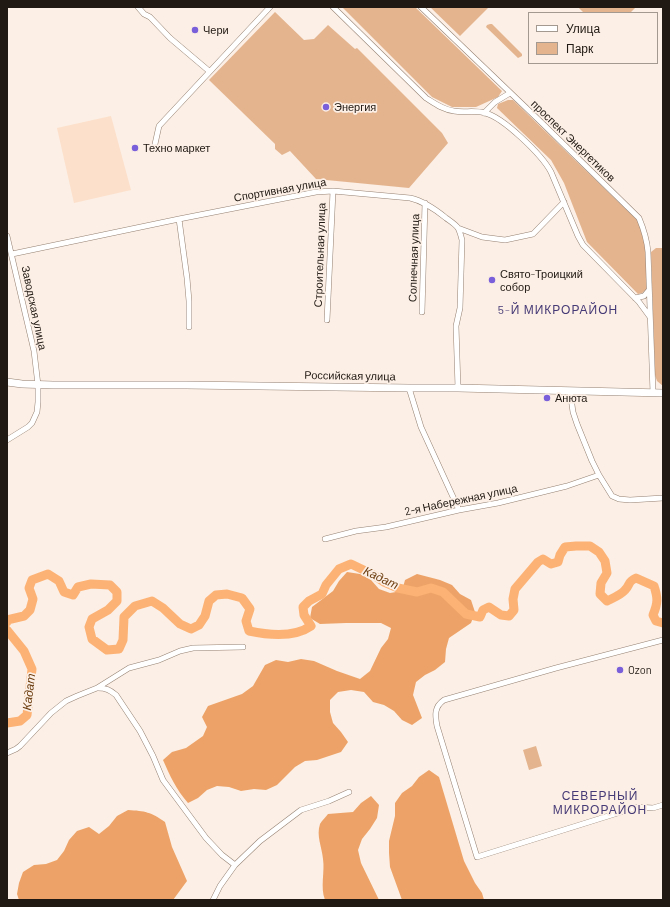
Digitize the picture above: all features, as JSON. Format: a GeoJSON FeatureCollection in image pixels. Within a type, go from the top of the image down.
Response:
{"type":"FeatureCollection","features":[{"type":"Feature","properties":{"kind":"street"},"geometry":{"type":"LineString","coordinates":[[138,7],[170,38],[209,71]]}},
{"type":"Feature","properties":{"kind":"street"},"geometry":{"type":"LineString","coordinates":[[155,144],[159,126],[270,7]]}},
{"type":"Feature","properties":{"kind":"street"},"geometry":{"type":"LineString","coordinates":[[333,7],[426,98],[440,107],[453,111],[484,113],[499,120],[511,129],[547,164],[583,245],[639,302],[650,318]]}},
{"type":"Feature","properties":{"kind":"street","name":"проспект Энергетиков"},"geometry":{"type":"LineString","coordinates":[[421,7],[639,218],[647,239],[648,252],[652,392]]}},
{"type":"Feature","properties":{"kind":"street"},"geometry":{"type":"LineString","coordinates":[[484,113],[495,102],[510,93]]}},
{"type":"Feature","properties":{"kind":"street","name":"Спортивная улица"},"geometry":{"type":"LineString","coordinates":[[12,254],[179,218],[316,192],[333,191],[418,200],[435,209],[458,228],[482,237],[504,240],[533,234],[564,202]]}},
{"type":"Feature","properties":{"kind":"street","name":"Строительная улица"},"geometry":{"type":"LineString","coordinates":[[328,320],[333,191]]}},
{"type":"Feature","properties":{"kind":"street","name":"Солнечная улица"},"geometry":{"type":"LineString","coordinates":[[422,312],[425,203]]}},
{"type":"Feature","properties":{"kind":"street"},"geometry":{"type":"LineString","coordinates":[[179,218],[187,278],[189,327]]}},
{"type":"Feature","properties":{"kind":"street"},"geometry":{"type":"LineString","coordinates":[[458,228],[462,240],[460,308],[456,326],[458,388]]}},
{"type":"Feature","properties":{"kind":"street","name":"Заводская улица"},"geometry":{"type":"LineString","coordinates":[[7,236],[34,351],[38,385]]}},
{"type":"Feature","properties":{"kind":"street"},"geometry":{"type":"LineString","coordinates":[[635,298],[644,296],[649,290]]}},
{"type":"Feature","properties":{"kind":"street","name":"Российская улица"},"geometry":{"type":"LineString","coordinates":[[7,382],[38,385],[458,388],[663,393]]}},
{"type":"Feature","properties":{"kind":"street"},"geometry":{"type":"LineString","coordinates":[[7,440],[28,427],[34,418],[38,402],[38,385]]}},
{"type":"Feature","properties":{"kind":"street"},"geometry":{"type":"LineString","coordinates":[[409,388],[421,427],[459,510]]}},
{"type":"Feature","properties":{"kind":"street"},"geometry":{"type":"LineString","coordinates":[[570,391],[573,412],[577,424],[599,475],[612,496],[630,500],[663,498]]}},
{"type":"Feature","properties":{"kind":"street","name":"2-я Набережная улица"},"geometry":{"type":"LineString","coordinates":[[325,539],[356,531],[386,527],[534,495],[599,475]]}},
{"type":"Feature","properties":{"kind":"street"},"geometry":{"type":"LineString","coordinates":[[663,640],[556,668],[444,700],[436,709],[436,717],[438,730],[477,858],[637,807],[653,808],[663,805]]}},
{"type":"Feature","properties":{"kind":"street"},"geometry":{"type":"LineString","coordinates":[[7,753],[20,746],[59,707],[77,696],[96,688],[129,668],[159,660],[180,651],[193,648],[244,647]]}},
{"type":"Feature","properties":{"kind":"street"},"geometry":{"type":"LineString","coordinates":[[96,688],[106,688],[116,695],[140,731],[163,780],[206,838],[222,855],[235,865]]}},
{"type":"Feature","properties":{"kind":"street"},"geometry":{"type":"LineString","coordinates":[[213,900],[220,886],[235,865],[260,841],[301,810],[349,792]]}},
{"type":"Feature","properties":{"kind":"shaded area"},"geometry":{"type":"Polygon","coordinates":[[[111,116],[131,190],[74,203],[57,128],[111,116]]]}},
{"type":"Feature","properties":{"kind":"shaded area"},"geometry":{"type":"Polygon","coordinates":[[[347,572],[360,574],[371,580],[379,589],[390,593],[402,591],[405,580],[417,574],[452,585],[460,594],[471,600],[475,612],[471,623],[449,638],[445,662],[416,682],[413,695],[422,718],[412,725],[402,720],[394,711],[384,705],[373,702],[364,692],[351,690],[338,692],[330,700],[330,712],[333,723],[348,742],[341,752],[317,760],[305,761],[295,767],[277,785],[266,790],[254,789],[241,791],[229,787],[217,786],[207,790],[198,798],[188,803],[180,793],[163,760],[172,752],[186,748],[203,736],[207,727],[202,717],[208,706],[242,694],[253,686],[265,665],[276,660],[288,662],[301,659],[314,661],[360,679],[370,671],[381,648],[388,639],[391,628],[381,623],[320,624],[310,618],[312,607],[333,591],[347,572]]]}},
{"type":"Feature","properties":{"kind":"shaded area"},"geometry":{"type":"Polygon","coordinates":[[[429,770],[439,777],[464,861],[482,893],[484,900],[402,900],[390,867],[389,841],[395,816],[395,803],[402,793],[429,770]]]}},
{"type":"Feature","properties":{"kind":"shaded area"},"geometry":{"type":"Polygon","coordinates":[[[371,796],[379,805],[377,818],[362,839],[358,850],[361,863],[379,900],[325,900],[323,890],[323,859],[319,833],[320,824],[328,814],[353,812],[361,803],[371,796]]]}},
{"type":"Feature","properties":{"kind":"shaded area"},"geometry":{"type":"Polygon","coordinates":[[[128,810],[148,813],[165,822],[172,847],[187,881],[173,900],[19,900],[17,894],[23,872],[34,865],[46,864],[57,860],[64,851],[69,840],[77,831],[89,827],[99,834],[109,826],[117,816],[128,810]]]}},
{"type":"Feature","properties":{"kind":"green space"},"geometry":{"type":"Polygon","coordinates":[[[342,7],[415,7],[502,91],[498,97],[476,107],[452,107],[432,97],[342,7]]]}},
{"type":"Feature","properties":{"kind":"green space"},"geometry":{"type":"Polygon","coordinates":[[[430,7],[489,7],[460,36],[430,7]]]}},
{"type":"Feature","properties":{"kind":"green space"},"geometry":{"type":"Polygon","coordinates":[[[578,7],[636,7],[631,12],[583,12],[578,7]]]}},
{"type":"Feature","properties":{"kind":"green space","name":"Энергия"},"geometry":{"type":"Polygon","coordinates":[[[275,12],[304,40],[314,39],[328,25],[355,49],[357,48],[442,133],[448,143],[409,188],[316,179],[290,151],[282,155],[275,149],[275,144],[209,80],[275,12]]]}},
{"type":"Feature","properties":{"kind":"green space"},"geometry":{"type":"Polygon","coordinates":[[[492,24],[522,54],[522,56],[518,58],[486,27],[492,24]]]}},
{"type":"Feature","properties":{"kind":"green space"},"geometry":{"type":"Polygon","coordinates":[[[508,100],[513,100],[637,220],[643,233],[646,251],[647,289],[642,293],[638,294],[587,242],[564,183],[551,160],[497,108],[498,104],[508,100]]]}},
{"type":"Feature","properties":{"kind":"green space"},"geometry":{"type":"Polygon","coordinates":[[[656,248],[663,248],[663,386],[657,381],[655,375],[651,252],[656,248]]]}},
{"type":"Feature","properties":{"kind":"green space"},"geometry":{"type":"Polygon","coordinates":[[[536,746],[542,766],[529,770],[523,750],[536,746]]]}},
{"type":"Feature","properties":{"kind":"waterway","name":"Кадат"},"geometry":{"type":"LineString","coordinates":[[7,622],[7,620],[24,616],[30,610],[33,599],[29,588],[32,580],[48,574],[59,581],[64,592],[73,595],[78,587],[91,584],[110,585],[117,592],[117,601],[108,610],[92,619],[89,627],[92,639],[107,650],[119,649],[123,640],[124,617],[135,606],[152,601],[163,608],[180,624],[191,629],[199,625],[205,616],[209,601],[216,595],[227,594],[242,598],[250,609],[246,621],[249,631],[264,634],[289,634],[304,630],[311,626],[304,615],[303,607],[309,601],[322,594],[326,585],[339,569],[351,564],[398,588],[417,592],[431,588],[443,592],[466,614],[480,617],[483,610],[489,607],[501,615],[509,616],[514,610],[513,599],[515,589],[538,562],[543,559],[551,564],[558,562],[565,547],[590,546],[599,552],[605,561],[607,573],[601,583],[600,594],[607,601],[621,593],[627,588],[630,582],[636,578],[654,586],[657,600],[653,615],[656,621],[663,623]]}},
{"type":"Feature","properties":{"kind":"waterway","name":"Кадат"},"geometry":{"type":"LineString","coordinates":[[7,630],[24,651],[32,669],[27,715],[20,721],[7,723]]}},
{"type":"Feature","properties":{"kind":"place","name":"Чери"},"geometry":{"type":"Point","coordinates":[195,30]}},
{"type":"Feature","properties":{"kind":"place","name":"Энергия"},"geometry":{"type":"Point","coordinates":[326,107]}},
{"type":"Feature","properties":{"kind":"place","name":"Техно маркет"},"geometry":{"type":"Point","coordinates":[135,148]}},
{"type":"Feature","properties":{"kind":"place","name":"Свято-Троицкий собор"},"geometry":{"type":"Point","coordinates":[492,280]}},
{"type":"Feature","properties":{"kind":"place","name":"Анюта"},"geometry":{"type":"Point","coordinates":[547,398]}},
{"type":"Feature","properties":{"kind":"place","name":"Ozon"},"geometry":{"type":"Point","coordinates":[620,670]}},
{"type":"Feature","properties":{"kind":"district","name":"5-Й МИКРОРАЙОН"},"geometry":{"type":"Point","coordinates":[558,310]}},
{"type":"Feature","properties":{"kind":"district","name":"СЕВЕРНЫЙ МИКРОРАЙОН"},"geometry":{"type":"Point","coordinates":[600,803]}}]}
